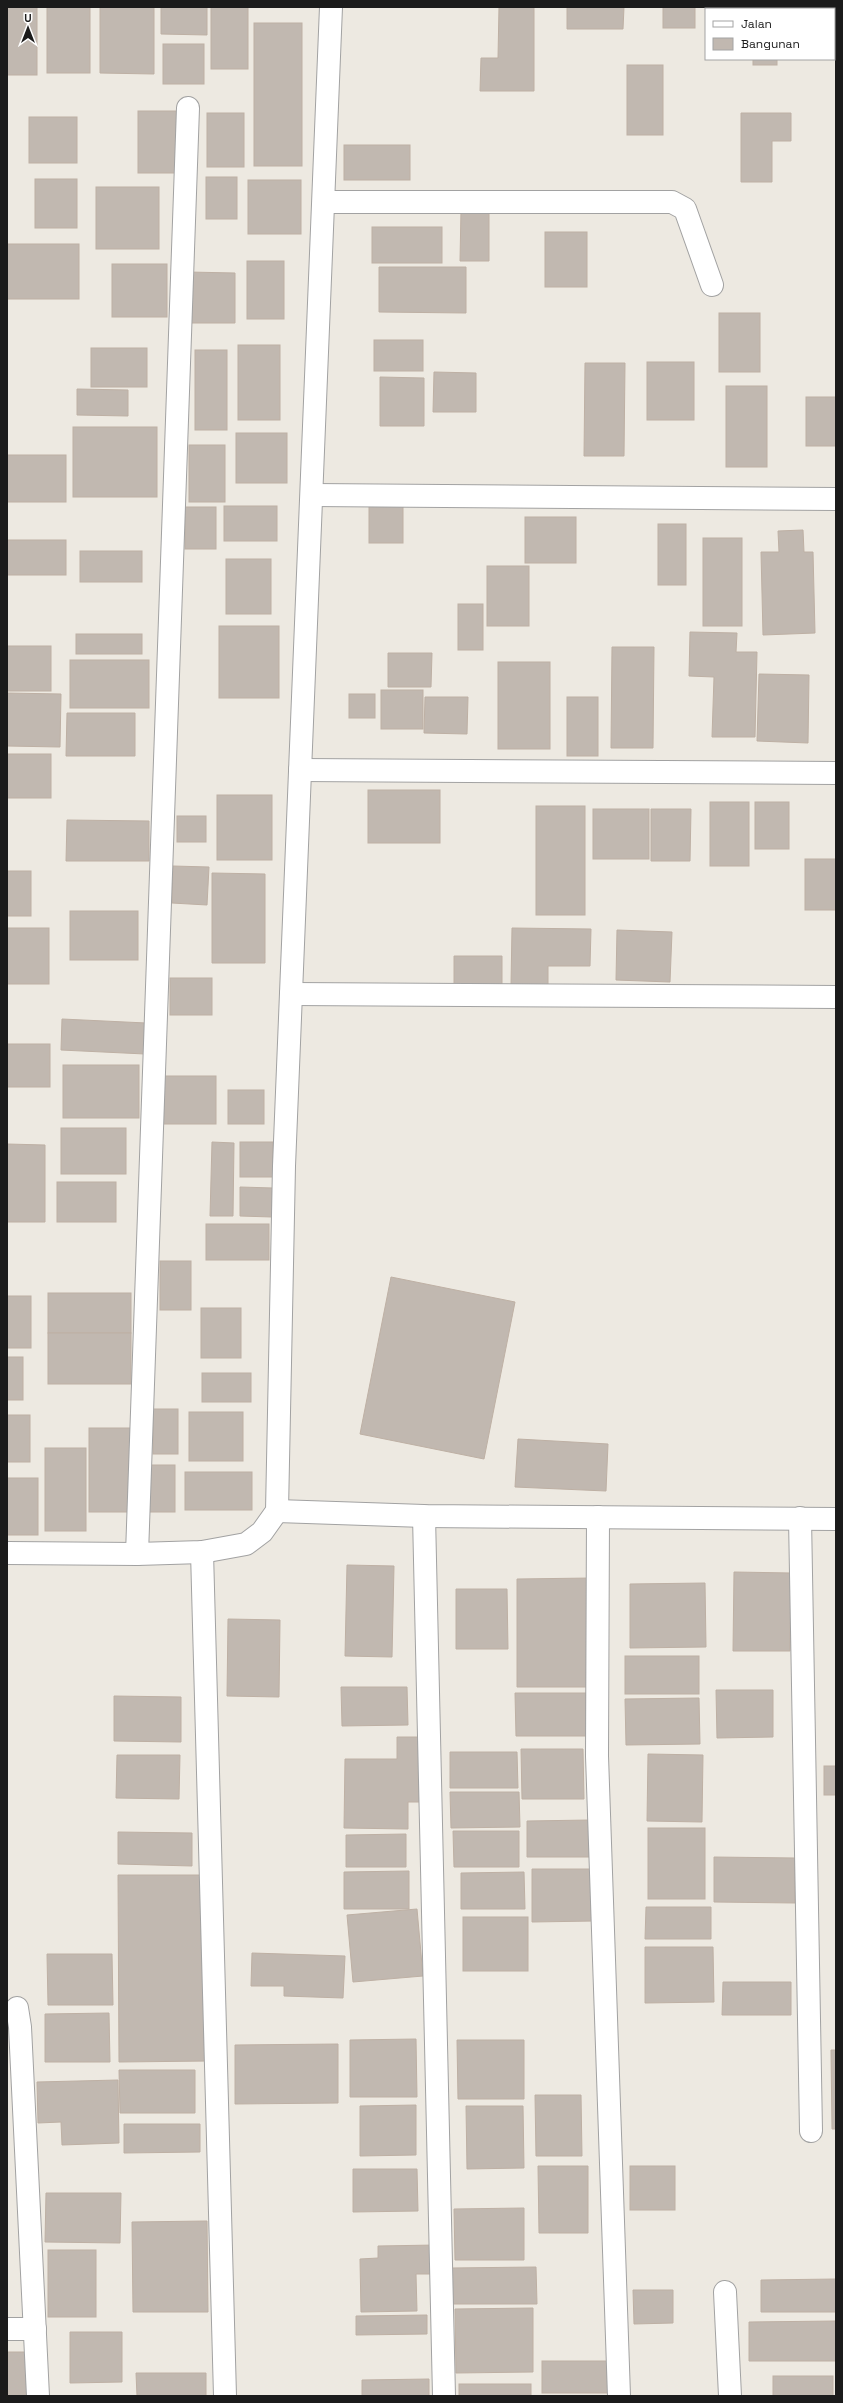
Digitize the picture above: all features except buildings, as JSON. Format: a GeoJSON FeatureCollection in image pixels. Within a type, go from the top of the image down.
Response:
{"type":"FeatureCollection","features":[{"type":"Feature","properties":{"kind":"street"},"geometry":{"type":"LineString","coordinates":[[7,1553],[137,1554],[202,1552],[246,1544],[262,1532],[278,1511],[284,1166],[331,7]]}},
{"type":"Feature","properties":{"kind":"street"},"geometry":{"type":"LineString","coordinates":[[137,1554],[188,108]]}},
{"type":"Feature","properties":{"kind":"street"},"geometry":{"type":"LineString","coordinates":[[324,202],[672,202],[685,209],[712,285]]}},
{"type":"Feature","properties":{"kind":"street"},"geometry":{"type":"LineString","coordinates":[[312,495],[836,500]]}},
{"type":"Feature","properties":{"kind":"street"},"geometry":{"type":"LineString","coordinates":[[300,770],[836,773]]}},
{"type":"Feature","properties":{"kind":"street"},"geometry":{"type":"LineString","coordinates":[[291,994],[836,997]]}},
{"type":"Feature","properties":{"kind":"street"},"geometry":{"type":"LineString","coordinates":[[278,1511],[424,1516],[836,1519]]}},
{"type":"Feature","properties":{"kind":"street"},"geometry":{"type":"LineString","coordinates":[[424,1516],[444,2396]]}},
{"type":"Feature","properties":{"kind":"street"},"geometry":{"type":"LineString","coordinates":[[598,1517],[597,1756],[619,2396]]}},
{"type":"Feature","properties":{"kind":"street"},"geometry":{"type":"LineString","coordinates":[[800,1518],[811,2131]]}},
{"type":"Feature","properties":{"kind":"street"},"geometry":{"type":"LineString","coordinates":[[202,1552],[224,2396]]}},
{"type":"Feature","properties":{"kind":"street"},"geometry":{"type":"LineString","coordinates":[[17,2008],[20,2027],[15,2090],[36,2329],[38,2396]]}},
{"type":"Feature","properties":{"kind":"street"},"geometry":{"type":"LineString","coordinates":[[725,2292],[730,2396]]}},
{"type":"Feature","properties":{"kind":"street"},"geometry":{"type":"LineString","coordinates":[[7,2329],[36,2329]]}}]}
